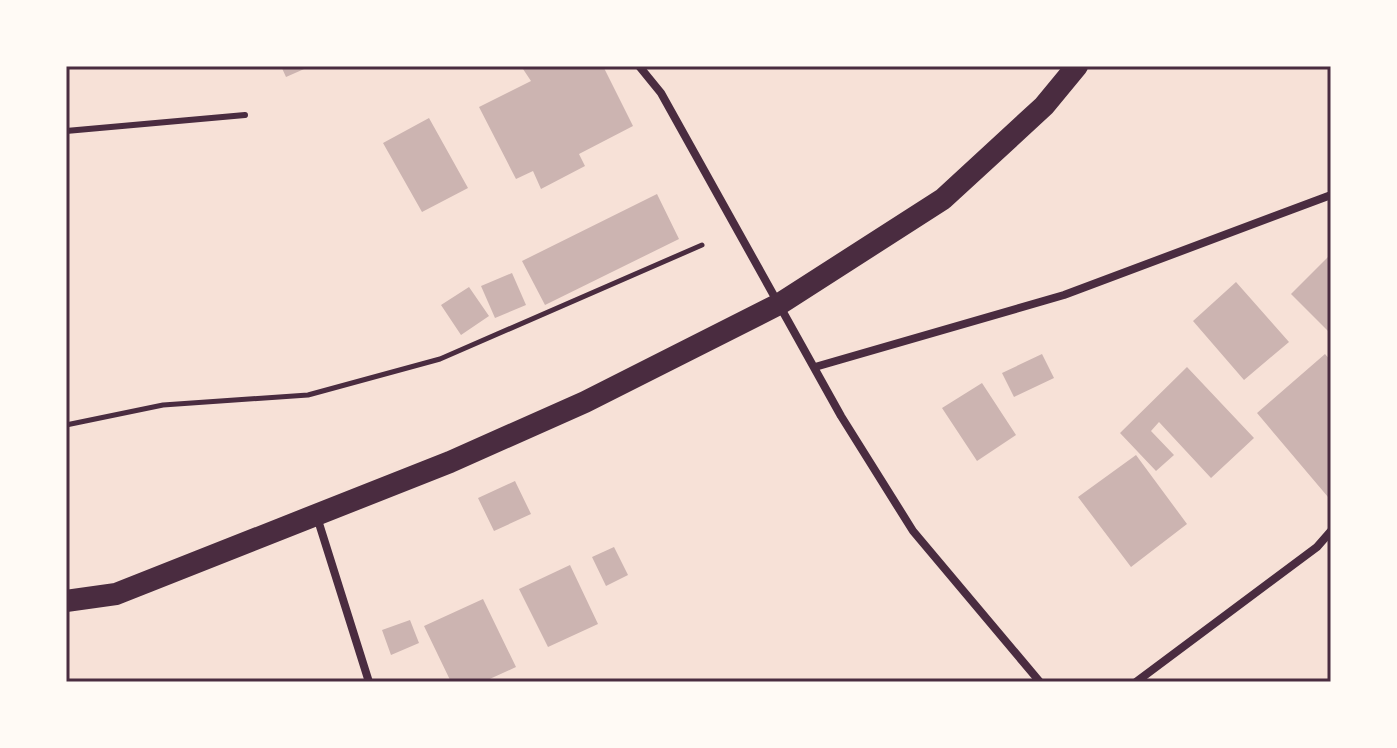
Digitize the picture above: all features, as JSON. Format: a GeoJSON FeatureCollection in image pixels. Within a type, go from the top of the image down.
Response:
{"type":"FeatureCollection","features":[{"type":"Feature","properties":{"kind":"highway"},"geometry":{"type":"LineString","coordinates":[[66,601],[116,594],[317,517],[585,402],[781,303],[943,199],[1044,106],[1077,66]]}},
{"type":"Feature","properties":{"kind":"street"},"geometry":{"type":"LineString","coordinates":[[639,66],[661,93],[781,303],[841,416],[913,531],[1040,682]]}},
{"type":"Feature","properties":{"kind":"street"},"geometry":{"type":"LineString","coordinates":[[815,367],[1064,295],[1331,195]]}},
{"type":"Feature","properties":{"kind":"street"},"geometry":{"type":"LineString","coordinates":[[317,517],[369,682]]}},
{"type":"Feature","properties":{"kind":"street"},"geometry":{"type":"LineString","coordinates":[[1136,682],[1317,547],[1331,531]]}},
{"type":"Feature","properties":{"kind":"lane"},"geometry":{"type":"LineString","coordinates":[[66,131],[245,115]]}},
{"type":"Feature","properties":{"kind":"path"},"geometry":{"type":"LineString","coordinates":[[66,425],[163,405],[308,395],[440,359],[738,229]]}},
{"type":"Feature","properties":{"kind":"building"},"geometry":{"type":"Polygon","coordinates":[[[281,66],[311,66],[286,77],[281,66]]]}},
{"type":"Feature","properties":{"kind":"building"},"geometry":{"type":"Polygon","coordinates":[[[529,66],[603,66],[633,126],[579,154],[585,166],[541,189],[533,171],[516,179],[479,107],[531,81],[523,69],[529,66]]]}},
{"type":"Feature","properties":{"kind":"building"},"geometry":{"type":"Polygon","coordinates":[[[429,118],[468,188],[422,212],[383,143],[429,118]]]}},
{"type":"Feature","properties":{"kind":"building"},"geometry":{"type":"Polygon","coordinates":[[[657,194],[679,239],[545,305],[522,261],[657,194]]]}},
{"type":"Feature","properties":{"kind":"building"},"geometry":{"type":"Polygon","coordinates":[[[1331,254],[1331,334],[1291,294],[1331,254]]]}},
{"type":"Feature","properties":{"kind":"building"},"geometry":{"type":"Polygon","coordinates":[[[512,273],[526,305],[495,318],[481,286],[512,273]]]}},
{"type":"Feature","properties":{"kind":"building"},"geometry":{"type":"Polygon","coordinates":[[[1236,282],[1289,342],[1244,380],[1193,321],[1236,282]]]}},
{"type":"Feature","properties":{"kind":"building"},"geometry":{"type":"Polygon","coordinates":[[[469,287],[489,316],[461,335],[441,305],[469,287]]]}},
{"type":"Feature","properties":{"kind":"building"},"geometry":{"type":"Polygon","coordinates":[[[1042,354],[1054,378],[1014,397],[1002,373],[1042,354]]]}},
{"type":"Feature","properties":{"kind":"building"},"geometry":{"type":"Polygon","coordinates":[[[1325,354],[1331,361],[1328,497],[1257,413],[1325,354]]]}},
{"type":"Feature","properties":{"kind":"building"},"geometry":{"type":"Polygon","coordinates":[[[1187,367],[1254,438],[1211,478],[1159,422],[1151,431],[1174,455],[1156,471],[1120,433],[1187,367]]]}},
{"type":"Feature","properties":{"kind":"building"},"geometry":{"type":"Polygon","coordinates":[[[982,383],[1016,435],[977,461],[942,408],[982,383]]]}},
{"type":"Feature","properties":{"kind":"building"},"geometry":{"type":"Polygon","coordinates":[[[1136,455],[1187,524],[1131,567],[1078,497],[1136,455]]]}},
{"type":"Feature","properties":{"kind":"building"},"geometry":{"type":"Polygon","coordinates":[[[515,481],[531,514],[494,531],[478,498],[515,481]]]}},
{"type":"Feature","properties":{"kind":"building"},"geometry":{"type":"Polygon","coordinates":[[[614,547],[628,575],[606,586],[592,557],[614,547]]]}},
{"type":"Feature","properties":{"kind":"building"},"geometry":{"type":"Polygon","coordinates":[[[570,565],[598,624],[548,647],[519,589],[570,565]]]}},
{"type":"Feature","properties":{"kind":"building"},"geometry":{"type":"Polygon","coordinates":[[[483,599],[516,667],[483,682],[451,682],[424,626],[483,599]]]}},
{"type":"Feature","properties":{"kind":"building"},"geometry":{"type":"Polygon","coordinates":[[[410,620],[419,643],[391,655],[382,630],[410,620]]]}}]}
